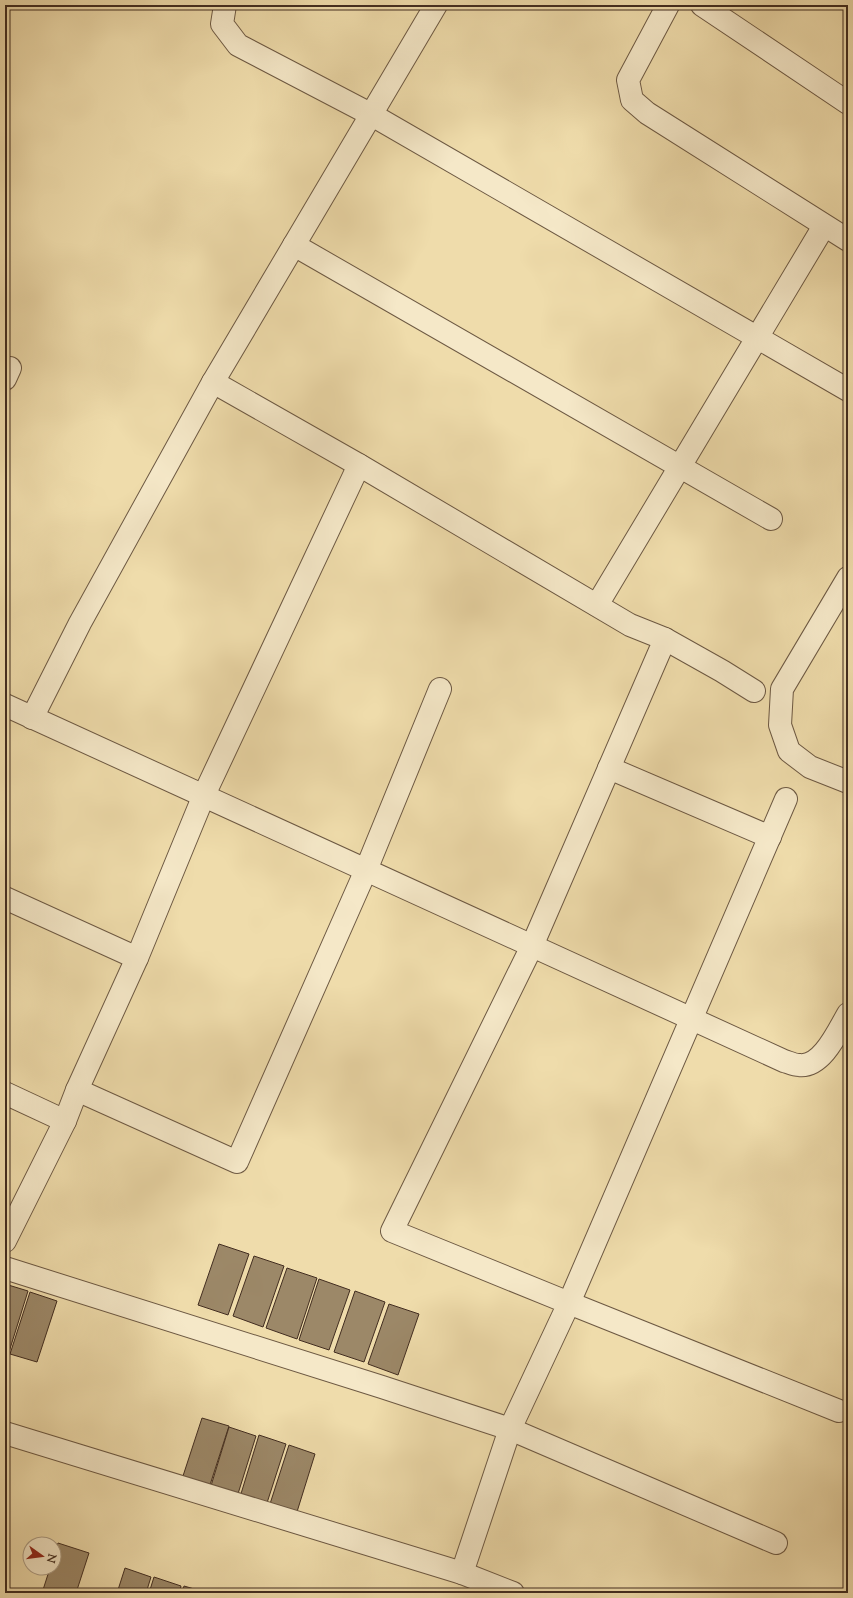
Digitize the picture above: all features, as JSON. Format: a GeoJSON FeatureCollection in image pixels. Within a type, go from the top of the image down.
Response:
{"type":"FeatureCollection","features":[{"type":"Feature","properties":{"kind":"street"},"geometry":{"type":"LineString","coordinates":[[225,5],[222,24],[238,45],[372,115],[848,390]]}},
{"type":"Feature","properties":{"kind":"street"},"geometry":{"type":"LineString","coordinates":[[32,718],[80,623],[213,382],[436,5]]}},
{"type":"Feature","properties":{"kind":"street"},"geometry":{"type":"LineString","coordinates":[[668,5],[628,80],[632,100],[648,113],[848,240]]}},
{"type":"Feature","properties":{"kind":"street"},"geometry":{"type":"LineString","coordinates":[[702,5],[848,103]]}},
{"type":"Feature","properties":{"kind":"street"},"geometry":{"type":"LineString","coordinates":[[597,605],[824,226]]}},
{"type":"Feature","properties":{"kind":"street"},"geometry":{"type":"LineString","coordinates":[[294,245],[771,519]]}},
{"type":"Feature","properties":{"kind":"street"},"geometry":{"type":"LineString","coordinates":[[213,382],[359,465],[630,625],[664,639],[722,671],[754,691]]}},
{"type":"Feature","properties":{"kind":"street"},"geometry":{"type":"LineString","coordinates":[[5,1241],[65,1121],[77,1090],[137,958],[204,795],[359,465]]}},
{"type":"Feature","properties":{"kind":"street"},"geometry":{"type":"LineString","coordinates":[[848,578],[782,689],[780,725],[790,751],[810,767],[848,782]]}},
{"type":"Feature","properties":{"kind":"street"},"geometry":{"type":"LineString","coordinates":[[664,639],[532,946],[392,1231],[839,1411]]}},
{"type":"Feature","properties":{"kind":"street"},"geometry":{"type":"LineString","coordinates":[[77,1090],[237,1162],[366,870],[440,689]]}},
{"type":"Feature","properties":{"kind":"street"},"geometry":{"type":"LineString","coordinates":[[5,705],[784,1061],[800,1066],[815,1061],[830,1045],[848,1014]]}},
{"type":"Feature","properties":{"kind":"street"},"geometry":{"type":"LineString","coordinates":[[609,768],[770,837]]}},
{"type":"Feature","properties":{"kind":"street"},"geometry":{"type":"LineString","coordinates":[[462,1573],[510,1429],[569,1303],[786,799]]}},
{"type":"Feature","properties":{"kind":"street"},"geometry":{"type":"LineString","coordinates":[[5,898],[137,958]]}},
{"type":"Feature","properties":{"kind":"street"},"geometry":{"type":"LineString","coordinates":[[5,1093],[65,1121]]}},
{"type":"Feature","properties":{"kind":"street"},"geometry":{"type":"LineString","coordinates":[[5,1268],[510,1429],[776,1543]]}},
{"type":"Feature","properties":{"kind":"street"},"geometry":{"type":"LineString","coordinates":[[5,1433],[462,1573],[513,1593]]}},
{"type":"Feature","properties":{"kind":"building"},"geometry":{"type":"Polygon","coordinates":[[[219,1244],[249,1254],[228,1315],[198,1305],[219,1244]]]}},
{"type":"Feature","properties":{"kind":"building"},"geometry":{"type":"Polygon","coordinates":[[[254,1256],[284,1266],[263,1327],[233,1316],[254,1256]]]}},
{"type":"Feature","properties":{"kind":"building"},"geometry":{"type":"Polygon","coordinates":[[[287,1268],[317,1278],[297,1339],[266,1328],[287,1268]]]}},
{"type":"Feature","properties":{"kind":"building"},"geometry":{"type":"Polygon","coordinates":[[[319,1279],[350,1290],[329,1350],[299,1340],[319,1279]]]}},
{"type":"Feature","properties":{"kind":"building"},"geometry":{"type":"Polygon","coordinates":[[[5,1284],[28,1291],[9,1352],[5,1351],[5,1284]]]}},
{"type":"Feature","properties":{"kind":"building"},"geometry":{"type":"Polygon","coordinates":[[[355,1291],[385,1302],[364,1362],[334,1352],[355,1291]]]}},
{"type":"Feature","properties":{"kind":"building"},"geometry":{"type":"Polygon","coordinates":[[[30,1292],[57,1301],[37,1362],[10,1354],[30,1292]]]}},
{"type":"Feature","properties":{"kind":"building"},"geometry":{"type":"Polygon","coordinates":[[[389,1304],[419,1314],[398,1375],[368,1364],[389,1304]]]}},
{"type":"Feature","properties":{"kind":"building"},"geometry":{"type":"Polygon","coordinates":[[[202,1418],[229,1426],[209,1488],[182,1479],[202,1418]]]}},
{"type":"Feature","properties":{"kind":"building"},"geometry":{"type":"Polygon","coordinates":[[[229,1427],[256,1436],[237,1497],[210,1489],[229,1427]]]}},
{"type":"Feature","properties":{"kind":"building"},"geometry":{"type":"Polygon","coordinates":[[[259,1435],[286,1444],[266,1506],[240,1497],[259,1435]]]}},
{"type":"Feature","properties":{"kind":"building"},"geometry":{"type":"Polygon","coordinates":[[[289,1445],[315,1454],[296,1515],[269,1507],[289,1445]]]}},
{"type":"Feature","properties":{"kind":"building"},"geometry":{"type":"Polygon","coordinates":[[[62,1544],[89,1553],[76,1593],[42,1593],[47,1576],[62,1576],[62,1544]]]}},
{"type":"Feature","properties":{"kind":"building"},"geometry":{"type":"Polygon","coordinates":[[[125,1568],[151,1577],[146,1593],[117,1593],[125,1568]]]}},
{"type":"Feature","properties":{"kind":"building"},"geometry":{"type":"Polygon","coordinates":[[[154,1577],[181,1586],[179,1593],[149,1593],[154,1577]]]}},
{"type":"Feature","properties":{"kind":"building"},"geometry":{"type":"Polygon","coordinates":[[[184,1586],[208,1593],[182,1593],[184,1586]]]}}]}
